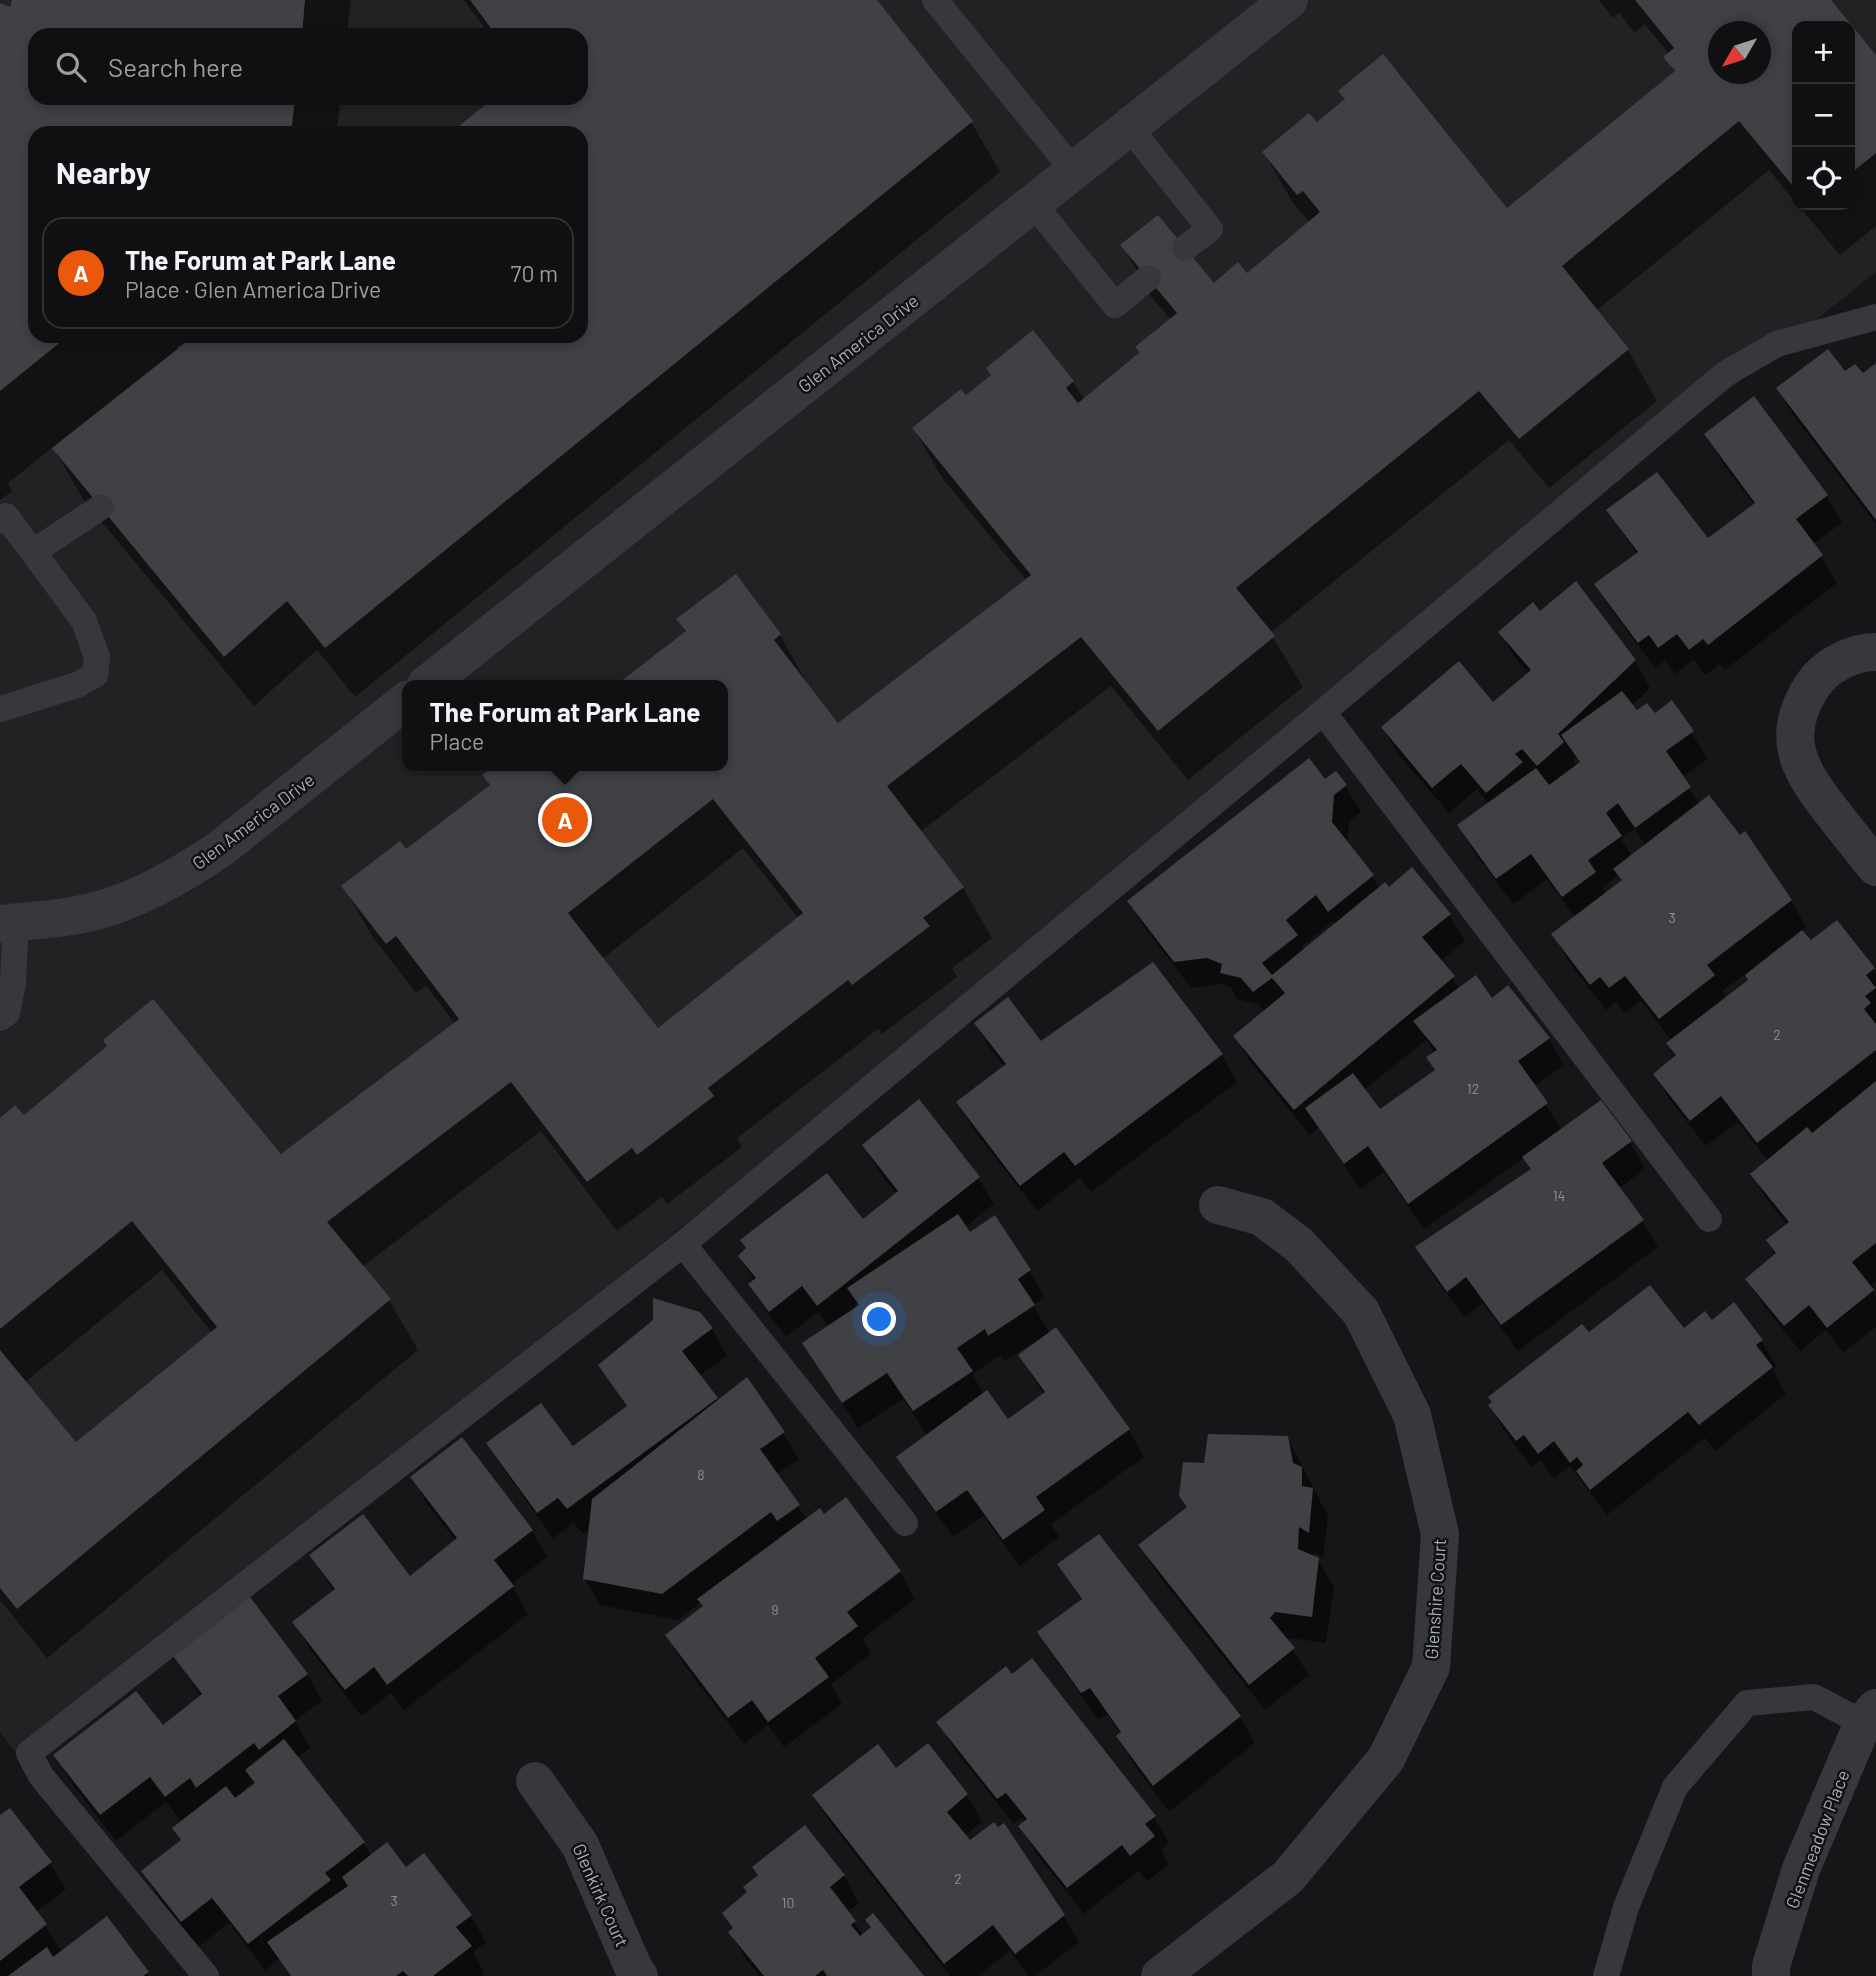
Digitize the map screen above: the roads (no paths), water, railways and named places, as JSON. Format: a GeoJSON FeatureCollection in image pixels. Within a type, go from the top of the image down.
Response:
{"type":"FeatureCollection","features":[{"type":"Feature","properties":{"kind":"street","name":"Glen America Drive"},"geometry":{"type":"LineString","coordinates":[[432,680],[1289,0]]}},
{"type":"Feature","properties":{"kind":"street"},"geometry":{"type":"LineString","coordinates":[[1876,652],[1867,652],[1840,661],[1817,678],[1802,702],[1795,729],[1798,757],[1809,783],[1876,867]]}},
{"type":"Feature","properties":{"kind":"street","name":"Glen America Drive"},"geometry":{"type":"LineString","coordinates":[[8,923],[102,910],[192,869],[402,705]]}},
{"type":"Feature","properties":{"kind":"street","name":"Glenshire Court"},"geometry":{"type":"LineString","coordinates":[[1160,1976],[1287,1877],[1386,1759],[1431,1667],[1432,1654],[1440,1534],[1412,1415],[1361,1312],[1299,1245],[1262,1217],[1218,1205]]}},
{"type":"Feature","properties":{"kind":"street","name":"Glenmeadow Place"},"geometry":{"type":"LineString","coordinates":[[1771,1976],[1771,1966],[1801,1869],[1870,1716]]}},
{"type":"Feature","properties":{"kind":"street","name":"Glenkirk Court"},"geometry":{"type":"LineString","coordinates":[[534,1781],[580,1845],[639,1976]]}},
{"type":"Feature","properties":{"kind":"lane"},"geometry":{"type":"LineString","coordinates":[[935,0],[1074,171]]}},
{"type":"Feature","properties":{"kind":"lane"},"geometry":{"type":"LineString","coordinates":[[1129,127],[1210,229],[1185,248]]}},
{"type":"Feature","properties":{"kind":"lane"},"geometry":{"type":"LineString","coordinates":[[1033,203],[1115,305],[1148,278]]}},
{"type":"Feature","properties":{"kind":"lane"},"geometry":{"type":"LineString","coordinates":[[206,1976],[41,1776],[29,1753],[683,1244],[1725,374],[1777,345],[1876,317]]}},
{"type":"Feature","properties":{"kind":"lane"},"geometry":{"type":"LineString","coordinates":[[33,552],[101,507]]}},
{"type":"Feature","properties":{"kind":"lane"},"geometry":{"type":"LineString","coordinates":[[0,521],[6,516],[84,621],[97,657],[95,675],[77,685],[0,709]]}},
{"type":"Feature","properties":{"kind":"lane"},"geometry":{"type":"LineString","coordinates":[[1323,712],[1709,1219]]}},
{"type":"Feature","properties":{"kind":"lane"},"geometry":{"type":"LineString","coordinates":[[0,1018],[7,1013],[12,983],[8,923]]}},
{"type":"Feature","properties":{"kind":"lane"},"geometry":{"type":"LineString","coordinates":[[683,1244],[905,1523]]}},
{"type":"Feature","properties":{"kind":"lane"},"geometry":{"type":"LineString","coordinates":[[1606,1976],[1626,1907],[1675,1787],[1747,1703],[1814,1697],[1870,1716]]}},
{"type":"Feature","properties":{"kind":"place","name":"The Forum at Park Lane"},"geometry":{"type":"Point","coordinates":[565,820]}}]}
